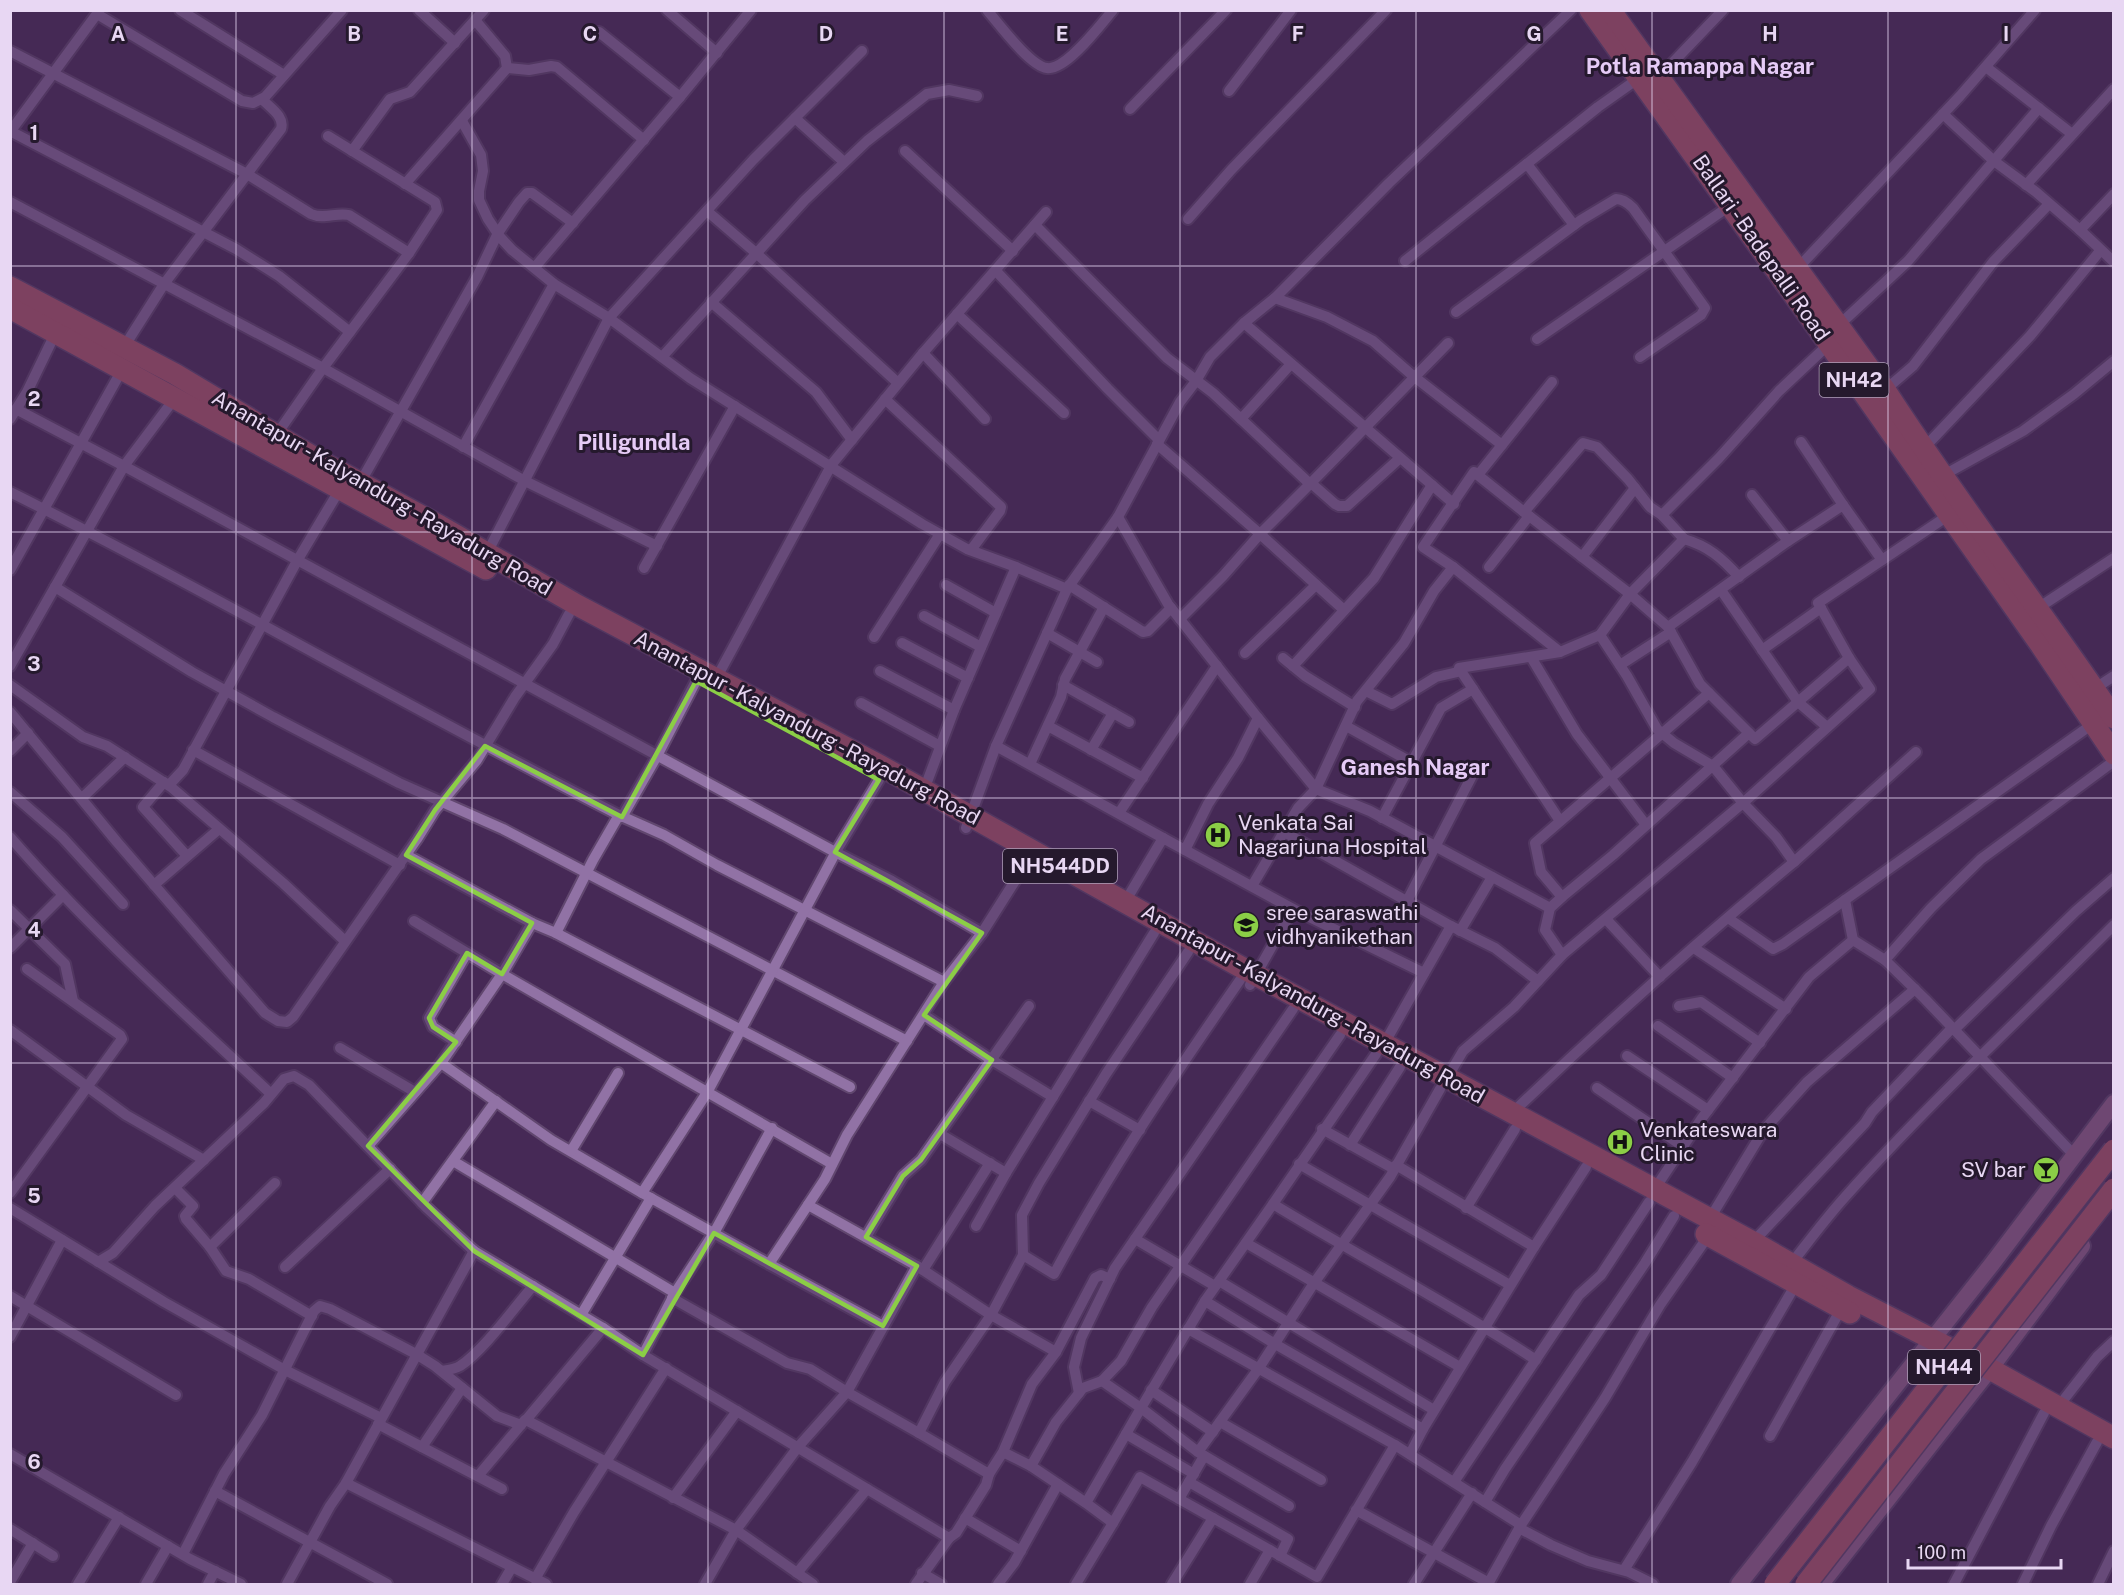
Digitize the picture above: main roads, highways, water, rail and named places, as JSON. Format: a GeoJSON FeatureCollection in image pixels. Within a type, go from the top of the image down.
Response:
{"type":"FeatureCollection","features":[{"type":"Feature","properties":{"kind":"highway","name":"Ballari - Badepalli Road"},"geometry":{"type":"LineString","coordinates":[[1590,10],[1649,77],[1796,270],[1834,335],[1949,515],[2097,708]]}},
{"type":"Feature","properties":{"kind":"highway","name":"Ballari - Badepalli Road"},"geometry":{"type":"LineString","coordinates":[[1610,10],[1649,77],[1731,205],[1834,335],[1884,390],[1941,476],[2038,608],[2097,708],[2114,753]]}},
{"type":"Feature","properties":{"kind":"highway","name":"Anantapur - Kalyandurg - Rayadurg Road"},"geometry":{"type":"LineString","coordinates":[[10,287],[124,347],[360,483],[440,526],[484,560],[569,614],[924,790],[1027,862],[1188,952],[1248,980],[1380,1049],[1793,1274],[1848,1296],[1927,1346]]}},
{"type":"Feature","properties":{"kind":"highway","name":"Anantapur - Kalyandurg - Rayadurg Road"},"geometry":{"type":"LineString","coordinates":[[10,308],[340,489],[577,605],[879,780],[969,822],[1125,902],[1293,1009],[1340,1035],[1380,1049],[1400,1067],[1444,1084]]}},
{"type":"Feature","properties":{"kind":"highway","name":"Anantapur - Kalyandurg - Rayadurg Road"},"geometry":{"type":"LineString","coordinates":[[1514,1121],[1586,1167],[1652,1196],[1674,1216],[1753,1242],[1841,1309],[1927,1346],[1985,1375],[2108,1444]]}},
{"type":"Feature","properties":{"kind":"highway","name":"NH44"},"geometry":{"type":"LineString","coordinates":[[1775,1584],[2114,1150]]}},
{"type":"Feature","properties":{"kind":"highway","name":"NH44"},"geometry":{"type":"LineString","coordinates":[[1806,1584],[2114,1189]]}},
{"type":"Feature","properties":{"kind":"place","name":"Venkata Sai Nagarjuna Hospital"},"geometry":{"type":"Point","coordinates":[1218,835]}},
{"type":"Feature","properties":{"kind":"place","name":"sree saraswathi vidhyanikethan"},"geometry":{"type":"Point","coordinates":[1246,925]}},
{"type":"Feature","properties":{"kind":"place","name":"Venkateswara Clinic"},"geometry":{"type":"Point","coordinates":[1620,1142]}},
{"type":"Feature","properties":{"kind":"place","name":"SV bar"},"geometry":{"type":"Point","coordinates":[2046,1170]}},
{"type":"Feature","properties":{"kind":"district","name":"Potla Ramappa Nagar"},"geometry":{"type":"Point","coordinates":[1700,66]}},
{"type":"Feature","properties":{"kind":"district","name":"Pilligundla"},"geometry":{"type":"Point","coordinates":[634,442]}},
{"type":"Feature","properties":{"kind":"district","name":"Ganesh Nagar"},"geometry":{"type":"Point","coordinates":[1415,767]}}]}
